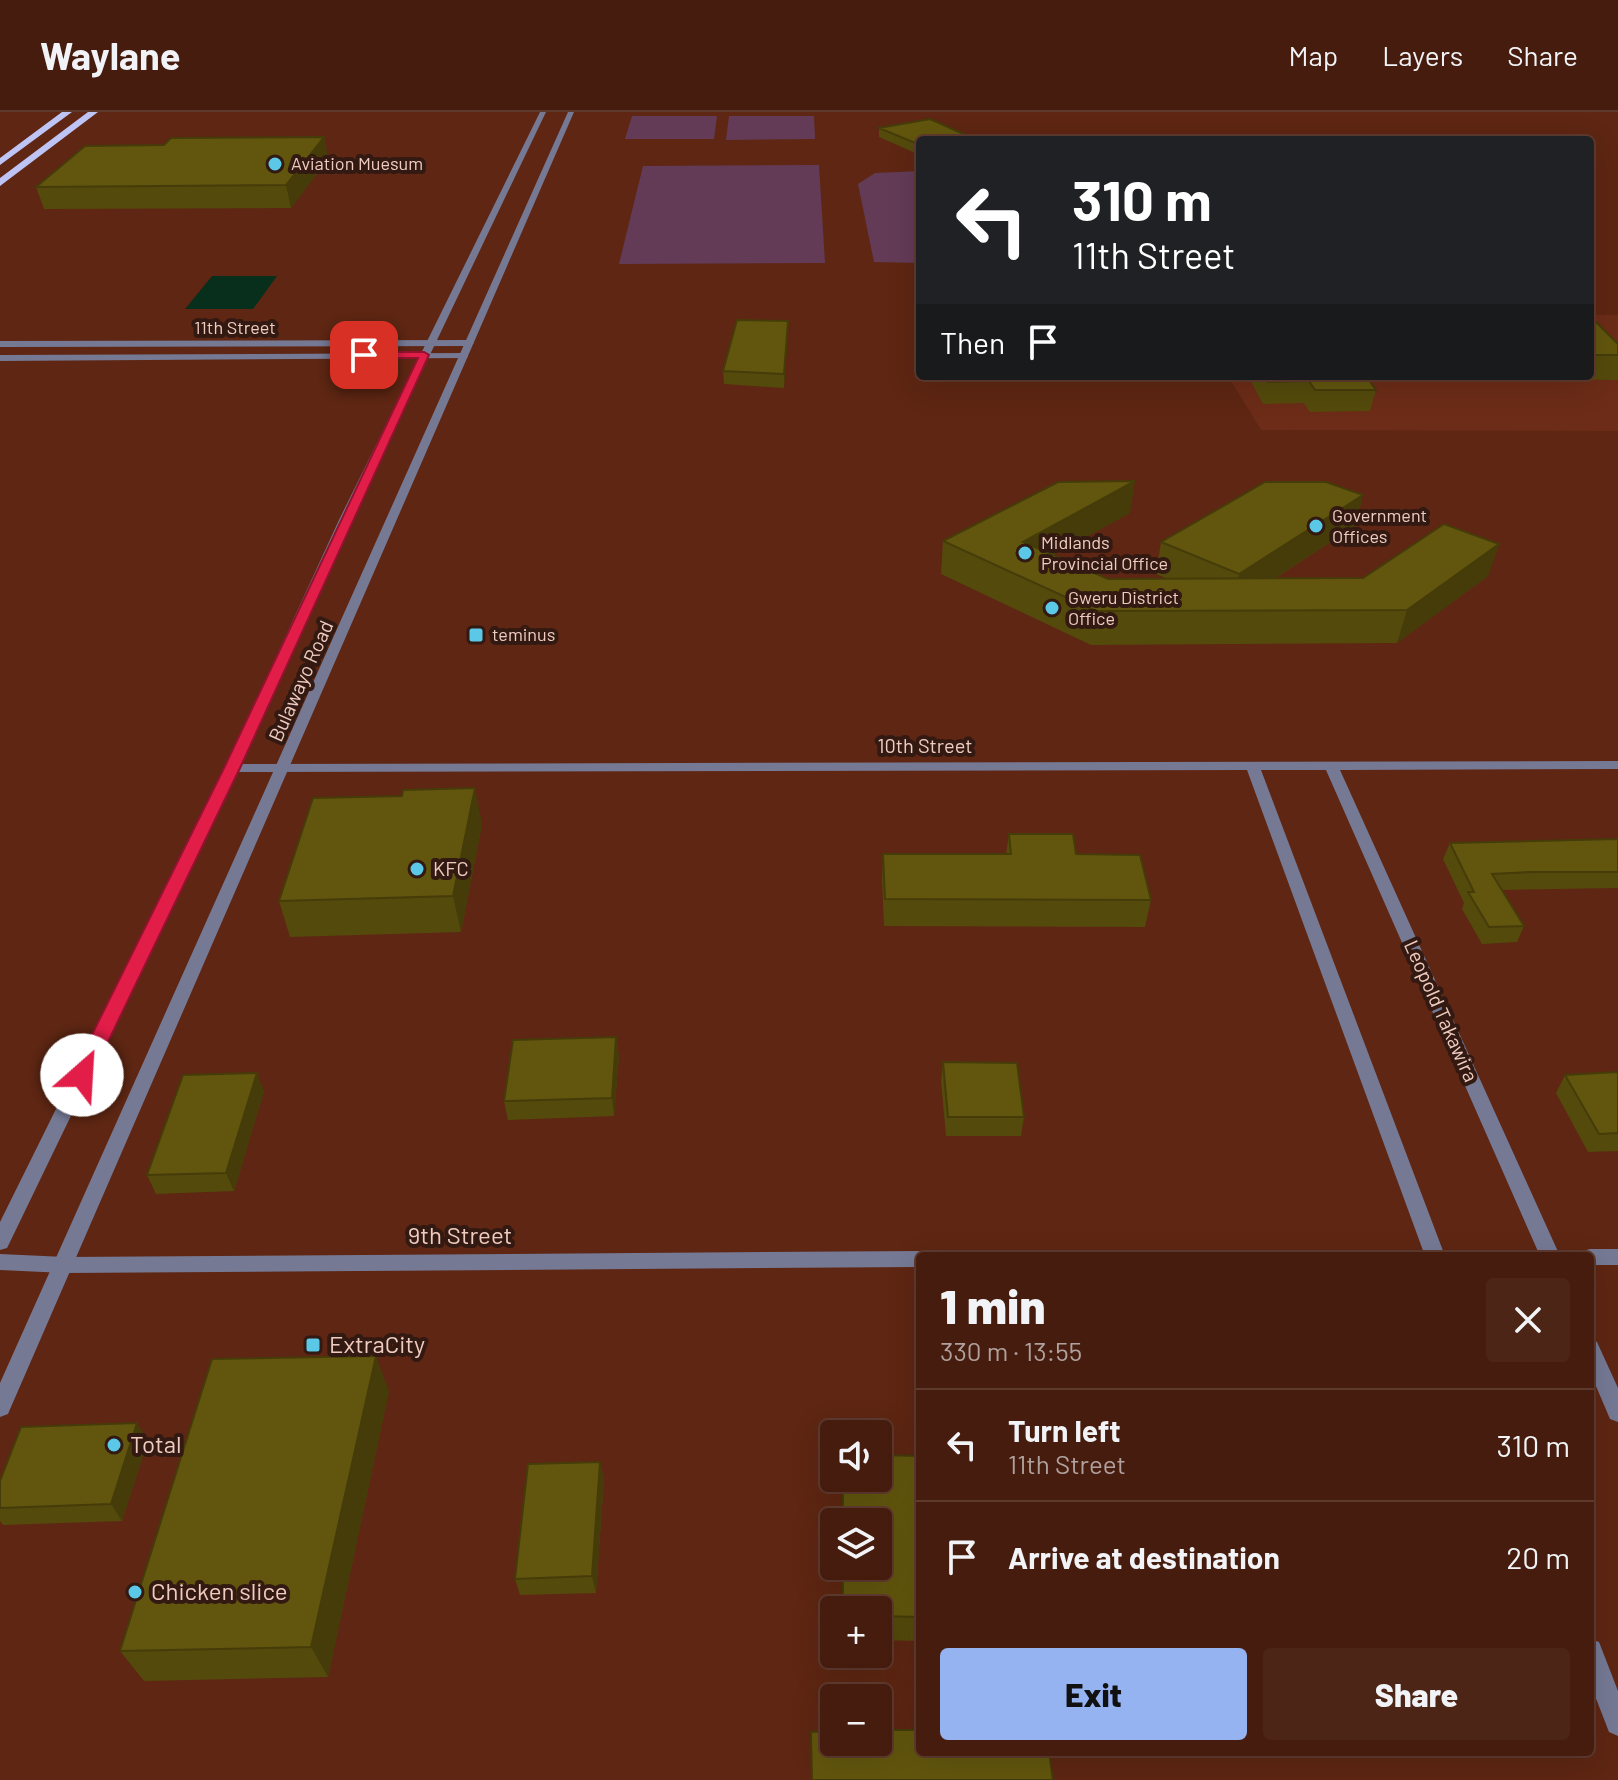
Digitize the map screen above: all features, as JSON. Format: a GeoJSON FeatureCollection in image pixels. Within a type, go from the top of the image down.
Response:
{"type":"FeatureCollection","features":[{"type":"Feature","properties":{"kind":"highway"},"geometry":{"type":"LineString","coordinates":[[0,162],[68,112]]}},
{"type":"Feature","properties":{"kind":"highway"},"geometry":{"type":"LineString","coordinates":[[0,183],[94,112]]}},
{"type":"Feature","properties":{"kind":"street","name":"Bulawayo Road"},"geometry":{"type":"LineString","coordinates":[[0,1242],[232,768],[427,349],[543,112]]}},
{"type":"Feature","properties":{"kind":"street","name":"Bulawayo Road"},"geometry":{"type":"LineString","coordinates":[[0,1407],[571,112]]}},
{"type":"Feature","properties":{"kind":"street","name":"11th Street"},"geometry":{"type":"LineString","coordinates":[[0,344],[467,349]]}},
{"type":"Feature","properties":{"kind":"street","name":"11th Street"},"geometry":{"type":"LineString","coordinates":[[0,358],[427,349]]}},
{"type":"Feature","properties":{"kind":"street","name":"10th Street"},"geometry":{"type":"LineString","coordinates":[[232,768],[1618,765]]}},
{"type":"Feature","properties":{"kind":"street"},"geometry":{"type":"LineString","coordinates":[[1253,767],[1434,1252]]}},
{"type":"Feature","properties":{"kind":"street","name":"Leopold Takawira"},"geometry":{"type":"LineString","coordinates":[[1332,767],[1548,1252]]}},
{"type":"Feature","properties":{"kind":"street"},"geometry":{"type":"LineString","coordinates":[[1594,1257],[1618,1257]]}},
{"type":"Feature","properties":{"kind":"street","name":"9th Street"},"geometry":{"type":"LineString","coordinates":[[0,1262],[65,1265],[916,1259]]}},
{"type":"Feature","properties":{"kind":"street"},"geometry":{"type":"LineString","coordinates":[[1594,1357],[1618,1412]]}},
{"type":"Feature","properties":{"kind":"street"},"geometry":{"type":"LineString","coordinates":[[1594,1661],[1618,1723]]}},
{"type":"Feature","properties":{"kind":"shaded area"},"geometry":{"type":"Polygon","coordinates":[[[632,116],[717,116],[714,139],[625,139],[632,116]]]}},
{"type":"Feature","properties":{"kind":"shaded area"},"geometry":{"type":"Polygon","coordinates":[[[729,116],[814,116],[815,139],[726,140],[729,116]]]}},
{"type":"Feature","properties":{"kind":"shaded area"},"geometry":{"type":"Polygon","coordinates":[[[819,165],[825,263],[619,264],[643,166],[819,165]]]}},
{"type":"Feature","properties":{"kind":"shaded area"},"geometry":{"type":"Polygon","coordinates":[[[916,171],[916,263],[874,262],[858,184],[875,173],[916,171]]]}},
{"type":"Feature","properties":{"kind":"shaded area"},"geometry":{"type":"Polygon","coordinates":[[[212,276],[277,276],[253,309],[185,309],[212,276]]]}},
{"type":"Feature","properties":{"kind":"shaded area"},"geometry":{"type":"Polygon","coordinates":[[[1594,315],[1618,315],[1618,431],[1261,430],[1230,380],[1594,380],[1594,315]]]}},
{"type":"Feature","properties":{"kind":"building"},"geometry":{"type":"Polygon","coordinates":[[[930,119],[968,136],[916,136],[916,143],[879,128],[930,119]]]}},
{"type":"Feature","properties":{"kind":"building"},"geometry":{"type":"Polygon","coordinates":[[[324,137],[286,185],[36,187],[85,146],[164,145],[171,138],[324,137]]]}},
{"type":"Feature","properties":{"kind":"building"},"geometry":{"type":"Polygon","coordinates":[[[737,320],[788,321],[784,374],[723,371],[737,320]]]}},
{"type":"Feature","properties":{"kind":"building"},"geometry":{"type":"Polygon","coordinates":[[[1594,320],[1618,344],[1618,355],[1594,355],[1594,320]]]}},
{"type":"Feature","properties":{"kind":"building"},"geometry":{"type":"Polygon","coordinates":[[[1267,380],[1369,380],[1376,390],[1315,390],[1309,381],[1267,380]]]}},
{"type":"Feature","properties":{"kind":"building"},"geometry":{"type":"Polygon","coordinates":[[[1135,481],[1023,542],[1108,579],[1363,578],[1444,524],[1499,544],[1407,610],[1096,611],[943,541],[1058,482],[1135,481]]]}},
{"type":"Feature","properties":{"kind":"building"},"geometry":{"type":"Polygon","coordinates":[[[1265,482],[1326,482],[1363,495],[1239,574],[1161,542],[1265,482]]]}},
{"type":"Feature","properties":{"kind":"building"},"geometry":{"type":"Polygon","coordinates":[[[475,788],[453,896],[279,901],[313,798],[402,796],[403,790],[475,788]]]}},
{"type":"Feature","properties":{"kind":"building"},"geometry":{"type":"Polygon","coordinates":[[[1009,834],[1073,834],[1076,854],[1140,855],[1151,900],[885,899],[883,854],[1011,854],[1009,834]]]}},
{"type":"Feature","properties":{"kind":"building"},"geometry":{"type":"Polygon","coordinates":[[[1618,839],[1618,872],[1492,874],[1524,926],[1489,927],[1468,892],[1474,892],[1450,843],[1618,839]]]}},
{"type":"Feature","properties":{"kind":"building"},"geometry":{"type":"Polygon","coordinates":[[[616,1037],[612,1098],[504,1101],[513,1040],[616,1037]]]}},
{"type":"Feature","properties":{"kind":"building"},"geometry":{"type":"Polygon","coordinates":[[[943,1062],[1017,1063],[1024,1117],[948,1117],[943,1062]]]}},
{"type":"Feature","properties":{"kind":"building"},"geometry":{"type":"Polygon","coordinates":[[[1618,1072],[1618,1133],[1599,1134],[1565,1075],[1618,1072]]]}},
{"type":"Feature","properties":{"kind":"building"},"geometry":{"type":"Polygon","coordinates":[[[257,1073],[226,1173],[147,1175],[183,1075],[257,1073]]]}},
{"type":"Feature","properties":{"kind":"building"},"geometry":{"type":"Polygon","coordinates":[[[376,1356],[311,1647],[120,1651],[212,1359],[376,1356]]]}},
{"type":"Feature","properties":{"kind":"building"},"geometry":{"type":"Polygon","coordinates":[[[137,1423],[111,1504],[0,1508],[0,1481],[21,1427],[137,1423]]]}},
{"type":"Feature","properties":{"kind":"building"},"geometry":{"type":"Polygon","coordinates":[[[892,1455],[916,1456],[916,1617],[892,1616],[892,1596],[843,1596],[843,1580],[892,1580],[892,1508],[843,1508],[843,1492],[892,1492],[892,1455]]]}},
{"type":"Feature","properties":{"kind":"building"},"geometry":{"type":"Polygon","coordinates":[[[600,1462],[592,1576],[515,1579],[528,1464],[600,1462]]]}},
{"type":"Feature","properties":{"kind":"building"},"geometry":{"type":"Polygon","coordinates":[[[892,1730],[916,1730],[916,1756],[1050,1756],[1053,1780],[812,1780],[811,1732],[820,1732],[820,1756],[892,1756],[892,1730]]]}},
{"type":"Feature","properties":{"kind":"place","name":"Aviation Muesum"},"geometry":{"type":"Point","coordinates":[275,164]}},
{"type":"Feature","properties":{"kind":"place","name":"Government Offices"},"geometry":{"type":"Point","coordinates":[1316,526]}},
{"type":"Feature","properties":{"kind":"place","name":"Midlands Provincial Office"},"geometry":{"type":"Point","coordinates":[1025,553]}},
{"type":"Feature","properties":{"kind":"place","name":"Gweru District Office"},"geometry":{"type":"Point","coordinates":[1052,608]}},
{"type":"Feature","properties":{"kind":"place","name":"teminus"},"geometry":{"type":"Point","coordinates":[476,635]}},
{"type":"Feature","properties":{"kind":"place","name":"KFC"},"geometry":{"type":"Point","coordinates":[417,869]}},
{"type":"Feature","properties":{"kind":"place","name":"ExtraCity"},"geometry":{"type":"Point","coordinates":[313,1345]}},
{"type":"Feature","properties":{"kind":"place","name":"Total"},"geometry":{"type":"Point","coordinates":[114,1445]}},
{"type":"Feature","properties":{"kind":"place","name":"Chicken slice"},"geometry":{"type":"Point","coordinates":[135,1592]}},
{"type":"Feature","properties":{"kind":"route"},"geometry":{"type":"LineString","coordinates":[[82,1075],[232,768],[424,355],[364,355]]}}]}
